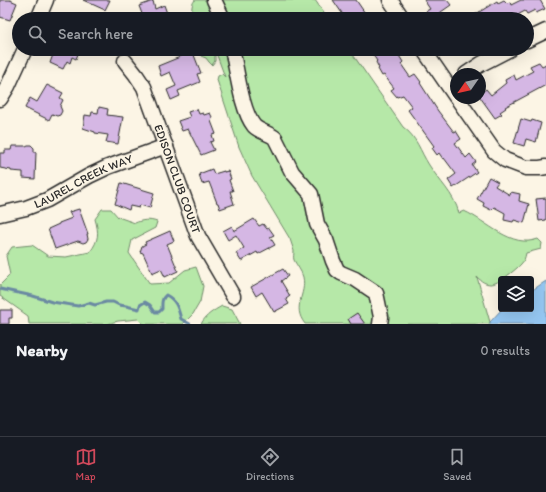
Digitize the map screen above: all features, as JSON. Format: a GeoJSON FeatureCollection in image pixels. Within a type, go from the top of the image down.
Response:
{"type":"FeatureCollection","features":[{"type":"Feature","properties":{"kind":"street"},"geometry":{"type":"LineString","coordinates":[[41,12],[46,0]]}},
{"type":"Feature","properties":{"kind":"street"},"geometry":{"type":"LineString","coordinates":[[214,0],[220,12]]}},
{"type":"Feature","properties":{"kind":"street"},"geometry":{"type":"LineString","coordinates":[[390,0],[398,12]]}},
{"type":"Feature","properties":{"kind":"street"},"geometry":{"type":"LineString","coordinates":[[534,37],[546,31]]}},
{"type":"Feature","properties":{"kind":"street"},"geometry":{"type":"LineString","coordinates":[[0,99],[8,86],[22,56]]}},
{"type":"Feature","properties":{"kind":"street"},"geometry":{"type":"LineString","coordinates":[[233,56],[238,80],[252,123],[258,129],[272,135],[275,138],[292,172],[311,194],[318,224],[326,240],[337,270],[355,279],[376,293],[382,317],[380,324]]}},
{"type":"Feature","properties":{"kind":"street"},"geometry":{"type":"LineString","coordinates":[[428,56],[450,85]]}},
{"type":"Feature","properties":{"kind":"street"},"geometry":{"type":"LineString","coordinates":[[475,68],[496,56]]}},
{"type":"Feature","properties":{"kind":"street","name":"EDISON CLUB COURT"},"geometry":{"type":"LineString","coordinates":[[125,61],[144,86],[198,236],[233,296]]}},
{"type":"Feature","properties":{"kind":"street"},"geometry":{"type":"LineString","coordinates":[[463,104],[494,151],[505,160],[526,168],[540,168],[546,166]]}},
{"type":"Feature","properties":{"kind":"street","name":"LAUREL CREEK WAY"},"geometry":{"type":"LineString","coordinates":[[0,214],[26,208],[47,200],[108,167],[166,146]]}},
{"type":"Feature","properties":{"kind":"green space"},"geometry":{"type":"Polygon","coordinates":[[[195,0],[315,0],[323,12],[192,12],[193,2],[195,0]]]}},
{"type":"Feature","properties":{"kind":"green space"},"geometry":{"type":"Polygon","coordinates":[[[201,56],[215,56],[215,61],[212,65],[206,58],[201,56]]]}},
{"type":"Feature","properties":{"kind":"green space"},"geometry":{"type":"Polygon","coordinates":[[[217,56],[354,56],[403,127],[412,135],[429,165],[454,200],[459,213],[464,211],[473,215],[509,237],[528,241],[538,239],[542,243],[541,249],[526,253],[524,261],[518,267],[507,276],[498,276],[498,281],[494,284],[482,281],[477,277],[490,324],[305,324],[299,312],[304,283],[303,277],[294,260],[294,251],[290,239],[252,176],[239,147],[217,80],[218,76],[222,74],[225,77],[217,56]]]}},
{"type":"Feature","properties":{"kind":"green space"},"geometry":{"type":"Polygon","coordinates":[[[102,209],[111,209],[118,217],[135,223],[146,220],[157,222],[155,228],[132,240],[129,253],[150,284],[169,283],[185,270],[196,267],[203,286],[200,302],[193,314],[183,324],[143,324],[138,319],[118,321],[107,324],[29,324],[28,316],[0,296],[0,285],[10,275],[6,256],[12,247],[32,245],[48,256],[66,257],[90,252],[97,240],[95,219],[102,209]]]}},
{"type":"Feature","properties":{"kind":"green space"},"geometry":{"type":"Polygon","coordinates":[[[222,306],[232,309],[240,324],[201,324],[207,316],[222,306]]]}},
{"type":"Feature","properties":{"kind":"water"},"geometry":{"type":"Polygon","coordinates":[[[546,281],[546,324],[490,324],[490,322],[499,312],[534,312],[534,289],[546,281]]]}},
{"type":"Feature","properties":{"kind":"building"},"geometry":{"type":"Polygon","coordinates":[[[0,0],[10,0],[17,3],[10,20],[0,17],[0,0]]]}},
{"type":"Feature","properties":{"kind":"building"},"geometry":{"type":"Polygon","coordinates":[[[83,0],[110,0],[105,10],[83,0]]]}},
{"type":"Feature","properties":{"kind":"building"},"geometry":{"type":"Polygon","coordinates":[[[333,0],[356,0],[364,12],[341,12],[333,0]]]}},
{"type":"Feature","properties":{"kind":"building"},"geometry":{"type":"Polygon","coordinates":[[[424,0],[447,0],[451,5],[441,12],[427,12],[430,9],[424,0]]]}},
{"type":"Feature","properties":{"kind":"building"},"geometry":{"type":"Polygon","coordinates":[[[504,0],[507,3],[510,2],[511,5],[521,0],[540,0],[545,9],[536,13],[535,10],[531,12],[479,12],[497,1],[498,3],[504,0]]]}},
{"type":"Feature","properties":{"kind":"building"},"geometry":{"type":"Polygon","coordinates":[[[153,1],[155,9],[164,5],[166,12],[141,12],[139,6],[153,1]]]}},
{"type":"Feature","properties":{"kind":"building"},"geometry":{"type":"Polygon","coordinates":[[[52,56],[77,56],[76,59],[72,57],[70,63],[67,61],[63,69],[50,63],[52,56]]]}},
{"type":"Feature","properties":{"kind":"building"},"geometry":{"type":"Polygon","coordinates":[[[194,56],[201,73],[197,74],[200,82],[178,91],[180,96],[171,100],[167,90],[176,86],[170,72],[161,76],[158,66],[180,57],[194,56]]]}},
{"type":"Feature","properties":{"kind":"building"},"geometry":{"type":"Polygon","coordinates":[[[374,56],[399,56],[403,62],[401,64],[410,77],[415,74],[438,111],[454,132],[456,131],[461,139],[455,143],[466,158],[470,154],[476,162],[472,165],[477,172],[453,188],[448,180],[456,174],[444,158],[443,159],[439,153],[437,155],[432,148],[434,146],[408,110],[412,107],[403,95],[397,97],[391,90],[394,88],[384,75],[382,76],[378,69],[377,61],[374,56]]]}},
{"type":"Feature","properties":{"kind":"building"},"geometry":{"type":"Polygon","coordinates":[[[539,62],[542,66],[546,64],[546,85],[505,107],[506,108],[500,112],[502,114],[495,118],[485,104],[486,89],[491,95],[506,83],[505,80],[514,75],[516,80],[533,71],[530,66],[539,62]]]}},
{"type":"Feature","properties":{"kind":"building"},"geometry":{"type":"Polygon","coordinates":[[[47,85],[63,93],[60,98],[63,100],[60,106],[62,111],[60,115],[57,116],[52,114],[49,120],[25,108],[30,98],[37,102],[47,85]]]}},
{"type":"Feature","properties":{"kind":"building"},"geometry":{"type":"Polygon","coordinates":[[[99,107],[108,109],[107,115],[123,117],[118,144],[106,142],[108,135],[95,133],[83,128],[85,115],[91,116],[92,112],[98,113],[99,107]]]}},
{"type":"Feature","properties":{"kind":"building"},"geometry":{"type":"Polygon","coordinates":[[[197,109],[199,114],[203,113],[204,115],[210,113],[212,117],[211,121],[216,134],[212,135],[214,141],[210,142],[214,150],[201,155],[188,129],[182,131],[178,121],[190,117],[188,112],[197,109]]]}},
{"type":"Feature","properties":{"kind":"building"},"geometry":{"type":"Polygon","coordinates":[[[521,119],[541,123],[536,142],[526,139],[524,146],[514,143],[521,119]]]}},
{"type":"Feature","properties":{"kind":"building"},"geometry":{"type":"Polygon","coordinates":[[[31,145],[34,148],[34,152],[36,152],[35,179],[23,178],[23,172],[0,168],[0,153],[5,153],[5,150],[11,150],[12,146],[31,145]]]}},
{"type":"Feature","properties":{"kind":"building"},"geometry":{"type":"Polygon","coordinates":[[[212,169],[214,174],[228,171],[231,179],[229,180],[233,191],[230,191],[234,204],[220,209],[209,182],[202,184],[199,174],[212,169]]]}},
{"type":"Feature","properties":{"kind":"building"},"geometry":{"type":"Polygon","coordinates":[[[489,177],[498,182],[495,186],[510,195],[511,192],[520,194],[519,201],[529,204],[524,223],[514,220],[513,222],[504,220],[505,213],[494,207],[491,210],[483,206],[484,203],[477,199],[489,177]]]}},
{"type":"Feature","properties":{"kind":"building"},"geometry":{"type":"Polygon","coordinates":[[[121,183],[154,193],[150,208],[140,205],[139,208],[130,206],[129,210],[115,204],[121,183]]]}},
{"type":"Feature","properties":{"kind":"building"},"geometry":{"type":"Polygon","coordinates":[[[546,198],[546,220],[539,221],[536,199],[546,198]]]}},
{"type":"Feature","properties":{"kind":"building"},"geometry":{"type":"Polygon","coordinates":[[[79,209],[88,234],[88,239],[83,243],[78,241],[55,249],[48,229],[72,218],[69,212],[79,209]]]}},
{"type":"Feature","properties":{"kind":"building"},"geometry":{"type":"Polygon","coordinates":[[[254,219],[259,226],[263,224],[267,229],[269,228],[274,235],[270,237],[275,245],[258,254],[257,252],[241,261],[236,253],[244,248],[236,235],[228,240],[223,231],[232,226],[234,231],[254,219]]]}},
{"type":"Feature","properties":{"kind":"building"},"geometry":{"type":"Polygon","coordinates":[[[170,231],[174,241],[167,244],[178,271],[165,277],[161,269],[152,273],[143,253],[140,252],[142,246],[146,244],[145,242],[170,231]]]}},
{"type":"Feature","properties":{"kind":"building"},"geometry":{"type":"Polygon","coordinates":[[[283,269],[288,276],[281,281],[290,296],[286,299],[289,304],[274,312],[262,292],[256,296],[251,287],[283,269]]]}},
{"type":"Feature","properties":{"kind":"building"},"geometry":{"type":"Polygon","coordinates":[[[0,310],[12,310],[12,318],[9,318],[9,324],[0,324],[0,310]]]}},
{"type":"Feature","properties":{"kind":"building"},"geometry":{"type":"Polygon","coordinates":[[[357,313],[365,324],[351,324],[348,319],[357,313]]]}},
{"type":"Feature","properties":{"kind":"waterway"},"geometry":{"type":"LineString","coordinates":[[0,289],[33,296],[52,302],[78,306],[89,303],[95,305],[113,302],[119,305],[139,309],[140,305],[145,302],[150,305],[155,312],[159,312],[162,309],[162,303],[166,295],[175,302],[181,319],[190,324]]}}]}
